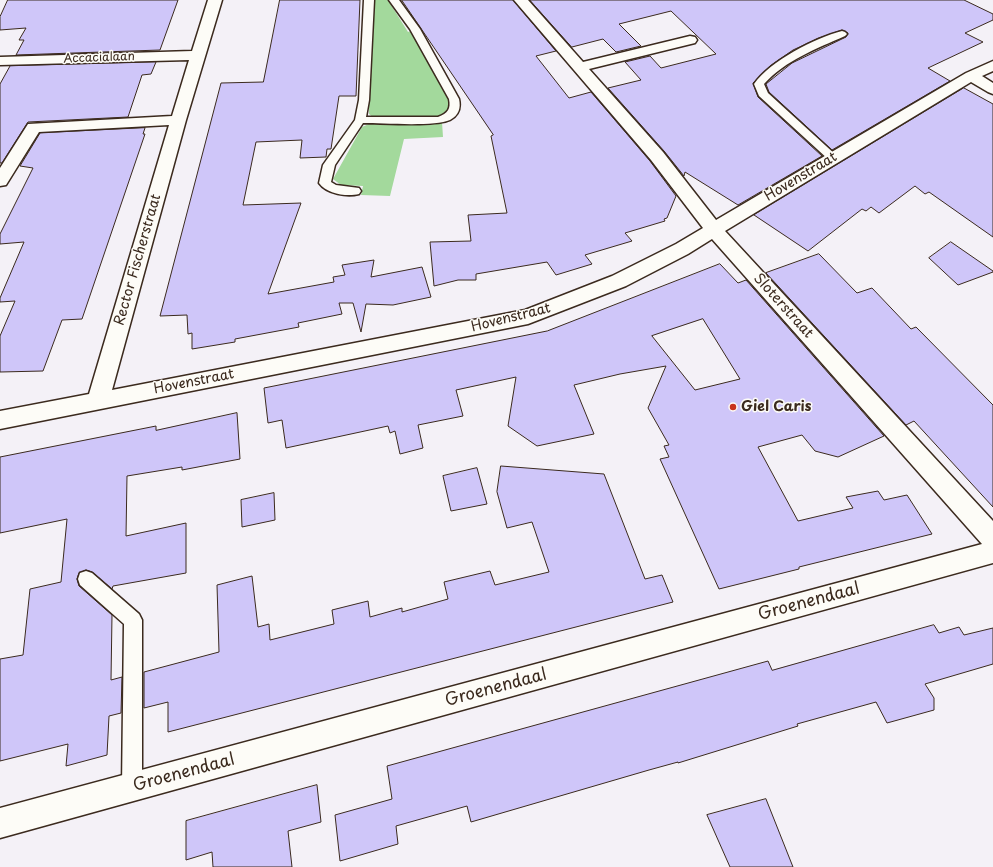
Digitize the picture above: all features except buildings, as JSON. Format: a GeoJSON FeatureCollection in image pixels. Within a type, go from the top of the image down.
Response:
{"type":"FeatureCollection","features":[{"type":"Feature","properties":{"kind":"street","name":"Rector Fischerstraat"},"geometry":{"type":"LineString","coordinates":[[98,400],[178,120],[215,0]]}},
{"type":"Feature","properties":{"kind":"street","name":"Sloterstraat"},"geometry":{"type":"LineString","coordinates":[[521,0],[657,156],[714,230],[993,538]]}},
{"type":"Feature","properties":{"kind":"street"},"geometry":{"type":"LineString","coordinates":[[580,67],[690,40]]}},
{"type":"Feature","properties":{"kind":"street","name":"Accacialaan"},"geometry":{"type":"LineString","coordinates":[[0,61],[198,55]]}},
{"type":"Feature","properties":{"kind":"street","name":"Hovenstraat"},"geometry":{"type":"LineString","coordinates":[[0,420],[98,400],[402,343],[528,317],[619,281],[682,249],[971,76],[993,65]]}},
{"type":"Feature","properties":{"kind":"street"},"geometry":{"type":"LineString","coordinates":[[971,76],[993,89]]}},
{"type":"Feature","properties":{"kind":"street"},"geometry":{"type":"LineString","coordinates":[[0,181],[34,127],[178,120]]}},
{"type":"Feature","properties":{"kind":"street","name":"Groenendaal"},"geometry":{"type":"LineString","coordinates":[[0,823],[993,552]]}},
{"type":"Feature","properties":{"kind":"lane"},"geometry":{"type":"LineString","coordinates":[[354,191],[333,189],[326,183],[329,165],[360,120],[364,100],[369,0]]}},
{"type":"Feature","properties":{"kind":"lane"},"geometry":{"type":"LineString","coordinates":[[360,120],[439,120],[449,117],[454,111],[456,105],[415,29],[394,0]]}},
{"type":"Feature","properties":{"kind":"lane"},"geometry":{"type":"LineString","coordinates":[[833,158],[763,94],[759,84],[767,75],[794,54],[842,34]]}},
{"type":"Feature","properties":{"kind":"lane"},"geometry":{"type":"LineString","coordinates":[[86,579],[134,620],[132,787]]}},
{"type":"Feature","properties":{"kind":"green space"},"geometry":{"type":"Polygon","coordinates":[[[373,0],[388,0],[408,32],[411,31],[451,102],[450,109],[440,116],[374,118],[369,114],[370,37],[373,37],[373,0]]]}},
{"type":"Feature","properties":{"kind":"green space"},"geometry":{"type":"Polygon","coordinates":[[[442,122],[443,137],[404,139],[390,196],[361,195],[363,186],[341,185],[333,179],[362,127],[369,124],[442,122]]]}},
{"type":"Feature","properties":{"kind":"place","name":"Giel Caris"},"geometry":{"type":"Point","coordinates":[733,407]}}]}
